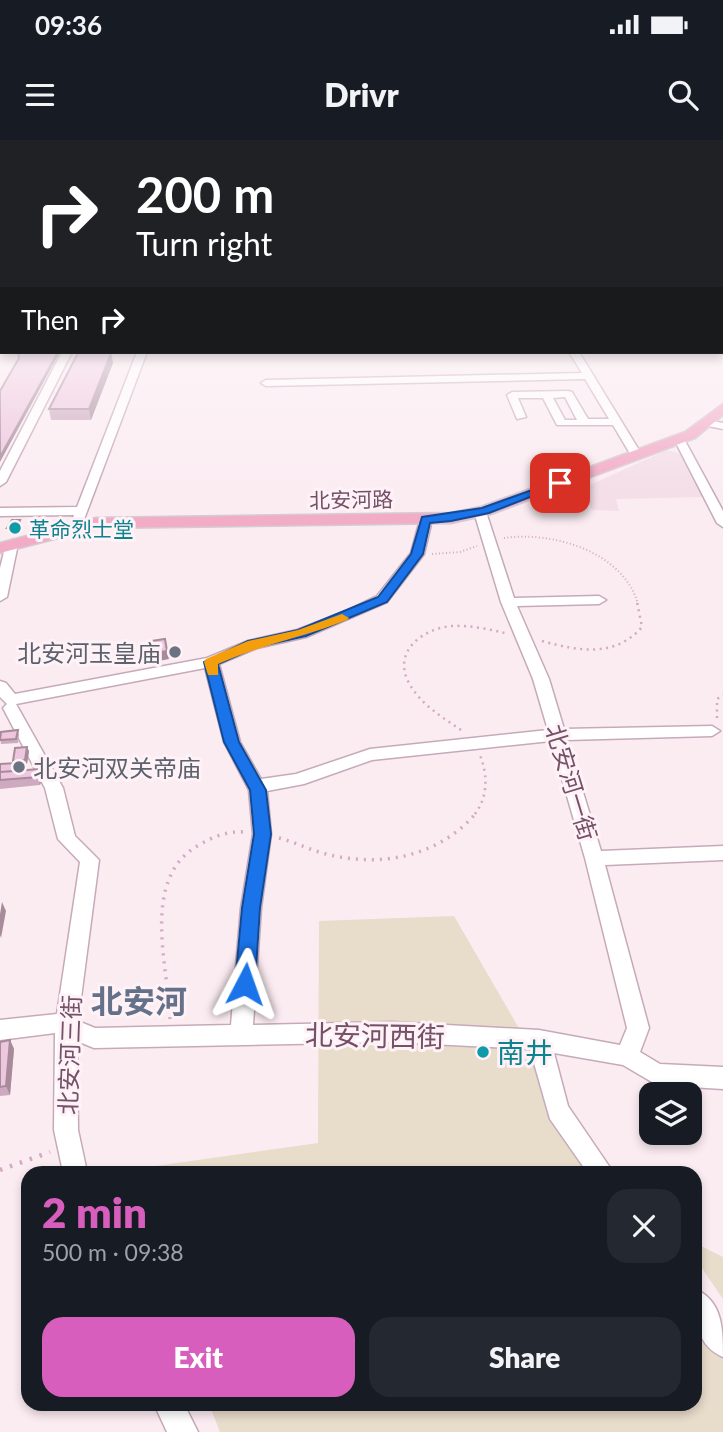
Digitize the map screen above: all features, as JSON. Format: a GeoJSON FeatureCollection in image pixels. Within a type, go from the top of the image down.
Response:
{"type":"FeatureCollection","features":[{"type":"Feature","properties":{"kind":"main road","name":"北安河路"},"geometry":{"type":"LineString","coordinates":[[6,546],[96,523],[451,518],[480,512],[715,425],[723,408]]}},
{"type":"Feature","properties":{"kind":"street"},"geometry":{"type":"LineString","coordinates":[[0,482],[56,373]]}},
{"type":"Feature","properties":{"kind":"street"},"geometry":{"type":"LineString","coordinates":[[76,527],[134,373]]}},
{"type":"Feature","properties":{"kind":"street"},"geometry":{"type":"LineString","coordinates":[[587,373],[636,456]]}},
{"type":"Feature","properties":{"kind":"street"},"geometry":{"type":"LineString","coordinates":[[266,383],[589,376]]}},
{"type":"Feature","properties":{"kind":"street"},"geometry":{"type":"LineString","coordinates":[[521,416],[512,395],[568,394],[584,422]]}},
{"type":"Feature","properties":{"kind":"street"},"geometry":{"type":"LineString","coordinates":[[547,395],[561,423],[615,422]]}},
{"type":"Feature","properties":{"kind":"street"},"geometry":{"type":"LineString","coordinates":[[678,439],[722,521]]}},
{"type":"Feature","properties":{"kind":"street"},"geometry":{"type":"LineString","coordinates":[[0,512],[82,510]]}},
{"type":"Feature","properties":{"kind":"street","name":"北安河一街"},"geometry":{"type":"LineString","coordinates":[[480,512],[508,602],[541,679],[594,858],[638,1028],[627,1056]]}},
{"type":"Feature","properties":{"kind":"street"},"geometry":{"type":"LineString","coordinates":[[11,704],[211,662],[253,644],[302,634],[382,599],[417,554],[426,520]]}},
{"type":"Feature","properties":{"kind":"street"},"geometry":{"type":"LineString","coordinates":[[0,597],[6,546]]}},
{"type":"Feature","properties":{"kind":"street"},"geometry":{"type":"LineString","coordinates":[[508,602],[599,600]]}},
{"type":"Feature","properties":{"kind":"street"},"geometry":{"type":"LineString","coordinates":[[211,662],[232,742],[256,786],[262,834],[251,908],[241,1035]]}},
{"type":"Feature","properties":{"kind":"street"},"geometry":{"type":"LineString","coordinates":[[0,686],[11,704]]}},
{"type":"Feature","properties":{"kind":"street"},"geometry":{"type":"LineString","coordinates":[[0,725],[11,704]]}},
{"type":"Feature","properties":{"kind":"street","name":"北安河三街"},"geometry":{"type":"LineString","coordinates":[[11,704],[54,788],[67,839],[90,860],[66,1028],[66,1130],[74,1166]]}},
{"type":"Feature","properties":{"kind":"street"},"geometry":{"type":"LineString","coordinates":[[256,786],[298,780],[370,755],[472,742],[557,735],[712,731]]}},
{"type":"Feature","properties":{"kind":"street"},"geometry":{"type":"LineString","coordinates":[[594,858],[723,853]]}},
{"type":"Feature","properties":{"kind":"street","name":"北安河西街"},"geometry":{"type":"LineString","coordinates":[[0,1030],[59,1023],[94,1038],[392,1032],[539,1040],[627,1056],[657,1073],[723,1078]]}},
{"type":"Feature","properties":{"kind":"street"},"geometry":{"type":"LineString","coordinates":[[539,1040],[558,1111],[597,1166]]}},
{"type":"Feature","properties":{"kind":"street"},"geometry":{"type":"LineString","coordinates":[[702,1313],[723,1343]]}},
{"type":"Feature","properties":{"kind":"street"},"geometry":{"type":"LineString","coordinates":[[172,1411],[183,1432]]}},
{"type":"Feature","properties":{"kind":"path"},"geometry":{"type":"LineString","coordinates":[[170,1037],[164,941],[166,880],[177,861],[192,848],[231,831],[262,834],[297,842],[323,853],[393,861],[442,844],[463,828],[482,806],[487,783],[484,764],[472,742],[467,735],[428,707],[408,682],[403,668],[404,652],[414,641],[444,627],[461,626],[523,636],[558,646],[608,649],[625,645],[636,638],[642,627],[635,595],[614,569],[591,554],[555,539],[536,535],[513,536],[460,552],[417,554]]}},
{"type":"Feature","properties":{"kind":"path"},"geometry":{"type":"LineString","coordinates":[[712,731],[717,726],[718,699],[723,695]]}},
{"type":"Feature","properties":{"kind":"path"},"geometry":{"type":"LineString","coordinates":[[0,1170],[69,1144]]}},
{"type":"Feature","properties":{"kind":"shaded area"},"geometry":{"type":"Polygon","coordinates":[[[667,450],[683,455],[704,497],[616,499],[619,511],[592,510],[579,490],[667,450]]]}},
{"type":"Feature","properties":{"kind":"shaded area"},"geometry":{"type":"Polygon","coordinates":[[[454,916],[553,1087],[606,1166],[156,1166],[318,1143],[319,921],[454,916]]]}},
{"type":"Feature","properties":{"kind":"shaded area"},"geometry":{"type":"Polygon","coordinates":[[[702,1246],[723,1257],[723,1299],[702,1268],[702,1246]]]}},
{"type":"Feature","properties":{"kind":"shaded area"},"geometry":{"type":"Polygon","coordinates":[[[702,1310],[723,1342],[723,1432],[220,1432],[212,1411],[702,1411],[702,1310]]]}},
{"type":"Feature","properties":{"kind":"building"},"geometry":{"type":"Polygon","coordinates":[[[10,373],[46,373],[0,457],[0,391],[10,373]]]}},
{"type":"Feature","properties":{"kind":"building"},"geometry":{"type":"Polygon","coordinates":[[[67,373],[103,373],[89,409],[49,409],[67,373]]]}},
{"type":"Feature","properties":{"kind":"building"},"geometry":{"type":"Polygon","coordinates":[[[12,520],[20,520],[16,528],[7,528],[12,520]]]}},
{"type":"Feature","properties":{"kind":"building"},"geometry":{"type":"Polygon","coordinates":[[[165,639],[167,651],[153,653],[151,641],[165,639]]]}},
{"type":"Feature","properties":{"kind":"building"},"geometry":{"type":"Polygon","coordinates":[[[18,730],[16,739],[0,740],[1,732],[18,730]]]}},
{"type":"Feature","properties":{"kind":"building"},"geometry":{"type":"Polygon","coordinates":[[[27,747],[25,760],[13,761],[15,748],[27,747]]]}},
{"type":"Feature","properties":{"kind":"building"},"geometry":{"type":"Polygon","coordinates":[[[16,763],[14,771],[0,772],[0,764],[16,763]]]}},
{"type":"Feature","properties":{"kind":"building"},"geometry":{"type":"Polygon","coordinates":[[[39,769],[38,777],[0,780],[0,772],[39,769]]]}},
{"type":"Feature","properties":{"kind":"building"},"geometry":{"type":"Polygon","coordinates":[[[10,1040],[6,1086],[0,1087],[0,1042],[10,1040]]]}},
{"type":"Feature","properties":{"kind":"slow traffic"},"geometry":{"type":"LineString","coordinates":[[213,672],[211,662],[253,644],[302,634],[342,618]]}},
{"type":"Feature","properties":{"kind":"place","name":"革命烈士堂"},"geometry":{"type":"Point","coordinates":[15,528]}},
{"type":"Feature","properties":{"kind":"place","name":"北安河玉皇庙"},"geometry":{"type":"Point","coordinates":[175,652]}},
{"type":"Feature","properties":{"kind":"place","name":"北安河双关帝庙"},"geometry":{"type":"Point","coordinates":[19,767]}},
{"type":"Feature","properties":{"kind":"place","name":"南井"},"geometry":{"type":"Point","coordinates":[483,1052]}},
{"type":"Feature","properties":{"kind":"district","name":"北安河"},"geometry":{"type":"Point","coordinates":[139,1000]}},
{"type":"Feature","properties":{"kind":"route"},"geometry":{"type":"LineString","coordinates":[[245,984],[251,908],[262,834],[258,790],[232,742],[211,662],[253,644],[302,634],[382,599],[417,554],[426,520],[485,511],[560,483]]}}]}
